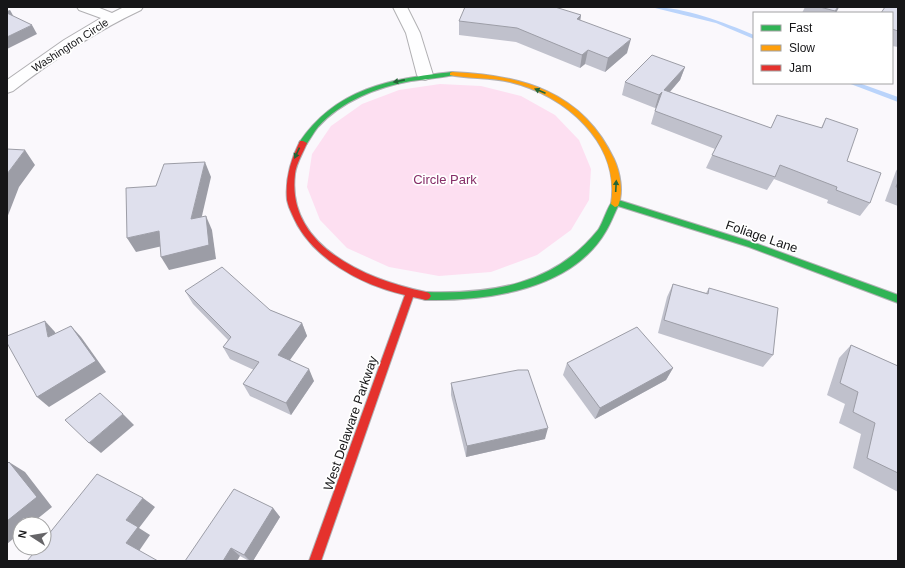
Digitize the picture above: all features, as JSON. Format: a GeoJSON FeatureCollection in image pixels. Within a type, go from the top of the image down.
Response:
{"type":"FeatureCollection","features":[{"type":"Feature","properties":{"kind":"street"},"geometry":{"type":"LineString","coordinates":[[84,7],[111,17]]}},
{"type":"Feature","properties":{"kind":"street","name":"Washington Circle"},"geometry":{"type":"LineString","coordinates":[[7,88],[45,60],[111,17],[136,7]]}},
{"type":"Feature","properties":{"kind":"street"},"geometry":{"type":"LineString","coordinates":[[400,7],[413,33],[426,75]]}},
{"type":"Feature","properties":{"kind":"street"},"geometry":{"type":"LineString","coordinates":[[452,74],[504,79],[529,86],[552,96],[572,108],[590,123],[604,140],[613,160],[617,181],[615,202],[607,223],[593,243],[573,262],[546,277],[515,288],[480,295],[445,296],[410,293],[362,278],[325,255],[300,226],[289,196],[292,165],[304,138],[327,114],[355,95],[389,82],[426,75],[452,74]]}},
{"type":"Feature","properties":{"kind":"street","name":"Foliage Lane"},"geometry":{"type":"LineString","coordinates":[[615,202],[752,245],[898,299]]}},
{"type":"Feature","properties":{"kind":"street","name":"West Delaware Parkway"},"geometry":{"type":"LineString","coordinates":[[315,561],[410,293]]}},
{"type":"Feature","properties":{"kind":"green space","name":"Circle Park"},"geometry":{"type":"Polygon","coordinates":[[[440,84],[481,86],[521,96],[555,115],[579,140],[591,169],[589,200],[571,230],[537,255],[491,272],[439,276],[389,267],[347,248],[320,220],[307,187],[312,154],[331,126],[362,104],[399,90],[440,84]]]}},
{"type":"Feature","properties":{"kind":"building"},"geometry":{"type":"Polygon","coordinates":[[[465,7],[555,7],[581,15],[577,19],[631,39],[608,58],[588,50],[582,55],[517,28],[459,21],[465,7]]]}},
{"type":"Feature","properties":{"kind":"building"},"geometry":{"type":"Polygon","coordinates":[[[820,7],[838,7],[835,11],[820,7]]]}},
{"type":"Feature","properties":{"kind":"building"},"geometry":{"type":"Polygon","coordinates":[[[885,7],[898,7],[898,31],[893,29],[893,12],[882,12],[885,7]]]}},
{"type":"Feature","properties":{"kind":"building"},"geometry":{"type":"Polygon","coordinates":[[[7,13],[32,25],[7,37],[7,13]]]}},
{"type":"Feature","properties":{"kind":"building"},"geometry":{"type":"Polygon","coordinates":[[[652,55],[685,67],[664,90],[771,128],[777,115],[822,128],[826,118],[858,129],[847,161],[881,173],[870,203],[836,190],[837,187],[780,165],[775,177],[712,155],[722,136],[655,111],[662,92],[659,95],[625,82],[652,55]]]}},
{"type":"Feature","properties":{"kind":"building"},"geometry":{"type":"Polygon","coordinates":[[[7,149],[25,150],[7,174],[7,149]]]}},
{"type":"Feature","properties":{"kind":"building"},"geometry":{"type":"Polygon","coordinates":[[[205,162],[191,219],[206,216],[209,245],[161,257],[159,231],[127,238],[126,188],[156,186],[164,164],[205,162]]]}},
{"type":"Feature","properties":{"kind":"building"},"geometry":{"type":"Polygon","coordinates":[[[222,267],[270,310],[302,323],[278,355],[309,369],[286,403],[243,384],[259,362],[223,347],[231,337],[185,291],[222,267]]]}},
{"type":"Feature","properties":{"kind":"building"},"geometry":{"type":"Polygon","coordinates":[[[673,284],[708,294],[709,288],[778,308],[773,355],[664,320],[673,284]]]}},
{"type":"Feature","properties":{"kind":"building"},"geometry":{"type":"Polygon","coordinates":[[[45,321],[48,337],[71,326],[96,361],[37,397],[7,343],[7,336],[45,321]]]}},
{"type":"Feature","properties":{"kind":"building"},"geometry":{"type":"Polygon","coordinates":[[[637,327],[673,368],[600,408],[567,363],[637,327]]]}},
{"type":"Feature","properties":{"kind":"building"},"geometry":{"type":"Polygon","coordinates":[[[851,345],[898,366],[898,473],[867,458],[875,423],[853,412],[858,392],[840,383],[851,345]]]}},
{"type":"Feature","properties":{"kind":"building"},"geometry":{"type":"Polygon","coordinates":[[[518,370],[528,370],[548,428],[467,446],[451,383],[518,370]]]}},
{"type":"Feature","properties":{"kind":"building"},"geometry":{"type":"Polygon","coordinates":[[[100,393],[123,414],[89,443],[65,420],[100,393]]]}},
{"type":"Feature","properties":{"kind":"building"},"geometry":{"type":"Polygon","coordinates":[[[9,462],[37,497],[7,521],[7,464],[9,462]]]}},
{"type":"Feature","properties":{"kind":"building"},"geometry":{"type":"Polygon","coordinates":[[[97,474],[143,498],[126,520],[138,527],[126,543],[158,561],[27,561],[31,556],[52,556],[52,530],[97,474]]]}},
{"type":"Feature","properties":{"kind":"building"},"geometry":{"type":"Polygon","coordinates":[[[234,489],[273,508],[244,555],[231,548],[223,561],[185,561],[234,489]]]}},
{"type":"Feature","properties":{"kind":"waterway"},"geometry":{"type":"LineString","coordinates":[[654,7],[718,22],[753,37]]}},
{"type":"Feature","properties":{"kind":"waterway"},"geometry":{"type":"LineString","coordinates":[[855,84],[898,100]]}},
{"type":"Feature","properties":{"kind":"traffic: fast"},"geometry":{"type":"LineString","coordinates":[[303,143],[316,125],[331,111],[368,91],[388,84],[431,76],[452,74]]}},
{"type":"Feature","properties":{"kind":"traffic: fast"},"geometry":{"type":"LineString","coordinates":[[615,202],[752,245],[898,299]]}},
{"type":"Feature","properties":{"kind":"traffic: fast"},"geometry":{"type":"LineString","coordinates":[[426,296],[453,297],[510,289],[538,280],[563,268],[585,251],[603,230],[615,204]]}},
{"type":"Feature","properties":{"kind":"traffic: slow"},"geometry":{"type":"LineString","coordinates":[[452,74],[494,77],[518,82],[552,96],[567,106],[582,118],[594,131],[612,162],[617,183],[615,204]]}},
{"type":"Feature","properties":{"kind":"traffic: jam"},"geometry":{"type":"LineString","coordinates":[[303,143],[291,173],[291,201],[301,226],[319,247],[342,265],[369,280],[398,290],[426,296]]}},
{"type":"Feature","properties":{"kind":"traffic: jam"},"geometry":{"type":"LineString","coordinates":[[315,561],[410,293]]}}]}
